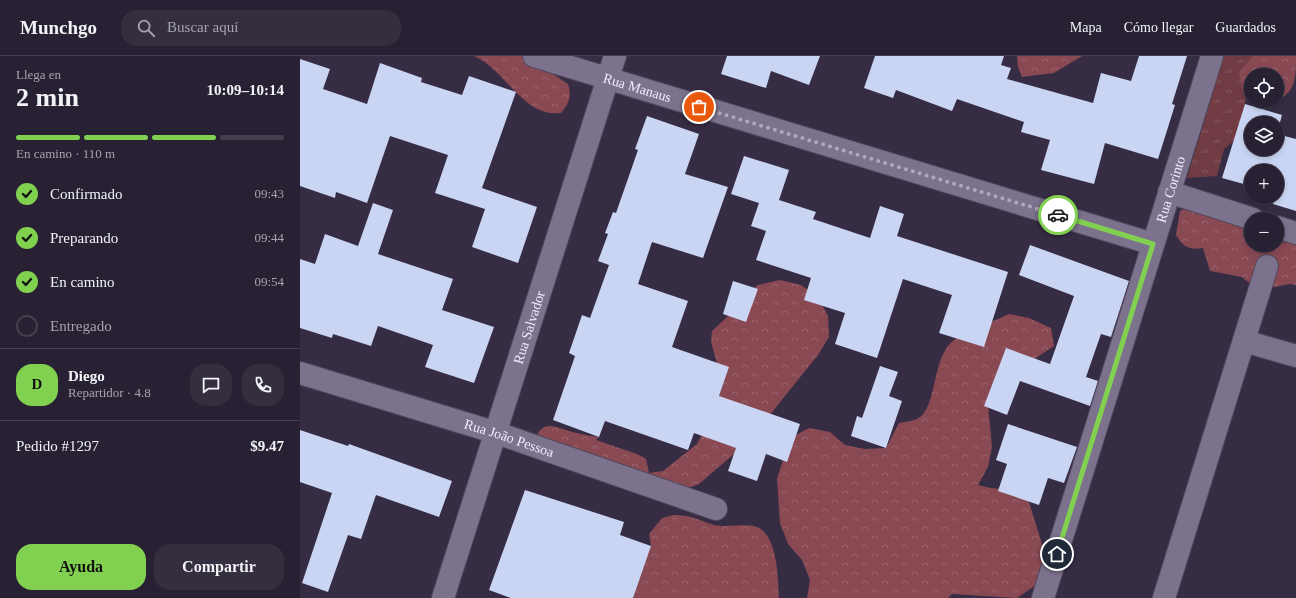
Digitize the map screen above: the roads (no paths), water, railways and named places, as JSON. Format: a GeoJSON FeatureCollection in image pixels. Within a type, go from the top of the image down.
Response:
{"type":"FeatureCollection","features":[{"type":"Feature","properties":{"kind":"street","name":"Rua Manaus"},"geometry":{"type":"LineString","coordinates":[[534,56],[608,80],[1153,244]]}},
{"type":"Feature","properties":{"kind":"street","name":"Rua Salvador"},"geometry":{"type":"LineString","coordinates":[[443,598],[497,432],[615,56]]}},
{"type":"Feature","properties":{"kind":"street","name":"Rua Corinto"},"geometry":{"type":"LineString","coordinates":[[1043,598],[1212,56]]}},
{"type":"Feature","properties":{"kind":"street"},"geometry":{"type":"LineString","coordinates":[[1169,192],[1244,216]]}},
{"type":"Feature","properties":{"kind":"street"},"geometry":{"type":"LineString","coordinates":[[1284,229],[1296,233]]}},
{"type":"Feature","properties":{"kind":"street"},"geometry":{"type":"LineString","coordinates":[[1164,598],[1267,266]]}},
{"type":"Feature","properties":{"kind":"street"},"geometry":{"type":"LineString","coordinates":[[1244,340],[1296,356]]}},
{"type":"Feature","properties":{"kind":"street","name":"Rua João Pessoa"},"geometry":{"type":"LineString","coordinates":[[300,373],[497,432],[716,509]]}}]}
